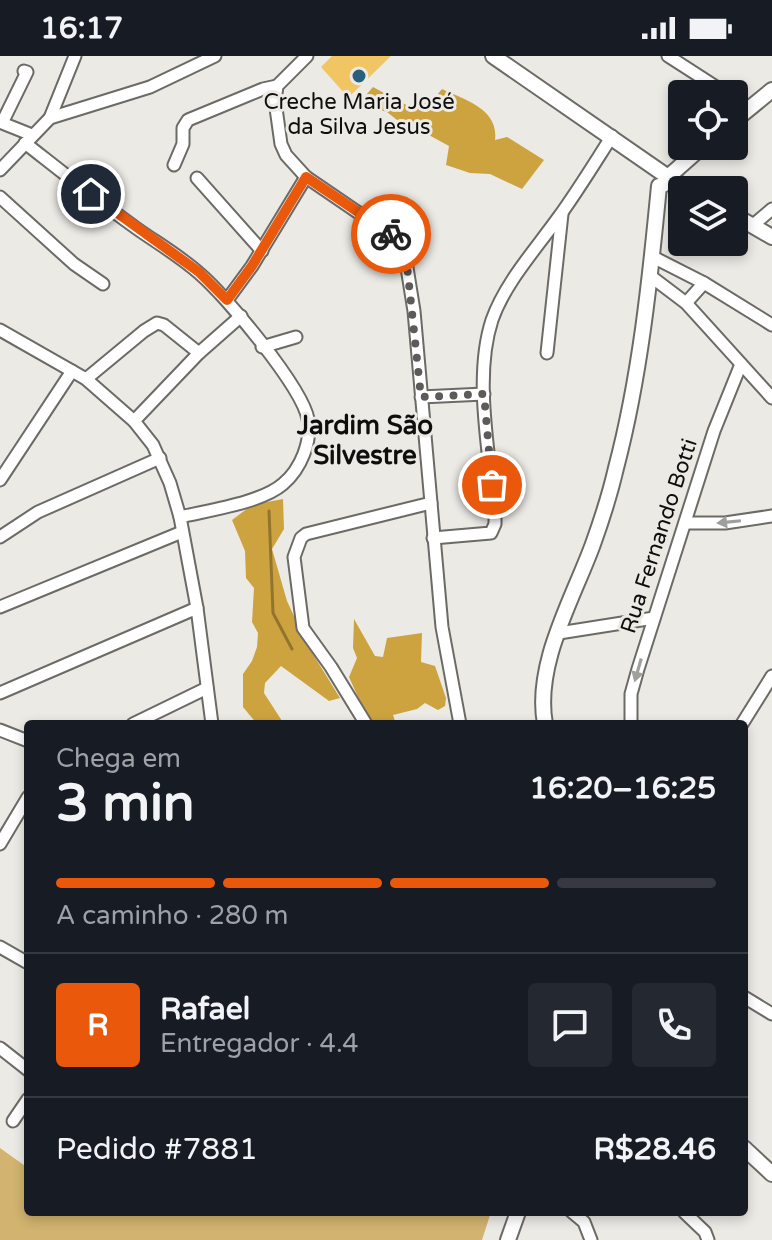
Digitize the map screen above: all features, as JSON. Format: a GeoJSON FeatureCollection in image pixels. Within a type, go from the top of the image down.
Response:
{"type":"FeatureCollection","features":[{"type":"Feature","properties":{"kind":"main road"},"geometry":{"type":"LineString","coordinates":[[493,56],[512,62],[668,177],[659,186],[635,379],[616,468],[594,541],[559,633],[544,690],[545,720]]}},
{"type":"Feature","properties":{"kind":"main road"},"geometry":{"type":"LineString","coordinates":[[750,109],[772,90]]}},
{"type":"Feature","properties":{"kind":"main road"},"geometry":{"type":"LineString","coordinates":[[669,176],[687,160]]}},
{"type":"Feature","properties":{"kind":"main road"},"geometry":{"type":"LineString","coordinates":[[748,224],[772,237]]}},
{"type":"Feature","properties":{"kind":"main road"},"geometry":{"type":"LineString","coordinates":[[748,1152],[772,1174]]}},
{"type":"Feature","properties":{"kind":"main road"},"geometry":{"type":"LineString","coordinates":[[508,1240],[517,1216]]}},
{"type":"Feature","properties":{"kind":"street"},"geometry":{"type":"LineString","coordinates":[[0,170],[50,118],[75,56]]}},
{"type":"Feature","properties":{"kind":"street"},"geometry":{"type":"LineString","coordinates":[[50,118],[150,87],[215,56]]}},
{"type":"Feature","properties":{"kind":"street"},"geometry":{"type":"LineString","coordinates":[[174,165],[188,120],[277,86],[307,56]]}},
{"type":"Feature","properties":{"kind":"street"},"geometry":{"type":"LineString","coordinates":[[668,56],[705,80]]}},
{"type":"Feature","properties":{"kind":"street"},"geometry":{"type":"LineString","coordinates":[[24,71],[27,72],[2,123],[28,139],[135,228],[192,267],[227,300],[293,386],[306,410],[309,431],[305,449],[293,474],[281,486],[262,495],[180,517]]}},
{"type":"Feature","properties":{"kind":"street"},"geometry":{"type":"LineString","coordinates":[[277,86],[275,101],[281,144],[286,155],[306,177],[373,221],[402,245],[414,311],[446,659],[459,720]]}},
{"type":"Feature","properties":{"kind":"street"},"geometry":{"type":"LineString","coordinates":[[433,538],[491,533],[493,529],[495,515],[484,394],[487,344],[498,306],[612,136]]}},
{"type":"Feature","properties":{"kind":"street"},"geometry":{"type":"LineString","coordinates":[[227,300],[262,251],[306,177]]}},
{"type":"Feature","properties":{"kind":"street"},"geometry":{"type":"LineString","coordinates":[[197,178],[262,251]]}},
{"type":"Feature","properties":{"kind":"street"},"geometry":{"type":"LineString","coordinates":[[0,197],[63,255],[103,284]]}},
{"type":"Feature","properties":{"kind":"street"},"geometry":{"type":"LineString","coordinates":[[752,226],[772,209]]}},
{"type":"Feature","properties":{"kind":"street"},"geometry":{"type":"LineString","coordinates":[[547,353],[563,212]]}},
{"type":"Feature","properties":{"kind":"street"},"geometry":{"type":"LineString","coordinates":[[651,256],[704,283],[772,325]]}},
{"type":"Feature","properties":{"kind":"street"},"geometry":{"type":"LineString","coordinates":[[649,275],[682,299],[772,398]]}},
{"type":"Feature","properties":{"kind":"street"},"geometry":{"type":"LineString","coordinates":[[646,296],[682,299],[704,283]]}},
{"type":"Feature","properties":{"kind":"street"},"geometry":{"type":"LineString","coordinates":[[134,421],[199,353],[241,316]]}},
{"type":"Feature","properties":{"kind":"street"},"geometry":{"type":"LineString","coordinates":[[86,379],[157,323],[164,325],[199,353]]}},
{"type":"Feature","properties":{"kind":"street"},"geometry":{"type":"LineString","coordinates":[[0,330],[86,379],[143,430],[160,458],[180,517],[197,608],[211,720]]}},
{"type":"Feature","properties":{"kind":"street"},"geometry":{"type":"LineString","coordinates":[[262,347],[296,337]]}},
{"type":"Feature","properties":{"kind":"street","name":"Rua Fernando Botti"},"geometry":{"type":"LineString","coordinates":[[631,720],[631,694],[654,618],[714,431],[741,364]]}},
{"type":"Feature","properties":{"kind":"street"},"geometry":{"type":"LineString","coordinates":[[0,480],[72,371]]}},
{"type":"Feature","properties":{"kind":"street"},"geometry":{"type":"LineString","coordinates":[[421,397],[484,394]]}},
{"type":"Feature","properties":{"kind":"street"},"geometry":{"type":"LineString","coordinates":[[0,537],[38,512],[160,458]]}},
{"type":"Feature","properties":{"kind":"street"},"geometry":{"type":"LineString","coordinates":[[363,720],[303,628],[294,557],[301,538],[306,534],[431,503]]}},
{"type":"Feature","properties":{"kind":"street"},"geometry":{"type":"LineString","coordinates":[[685,523],[725,523],[772,516]]}},
{"type":"Feature","properties":{"kind":"street"},"geometry":{"type":"LineString","coordinates":[[0,607],[182,532]]}},
{"type":"Feature","properties":{"kind":"street"},"geometry":{"type":"LineString","coordinates":[[0,693],[197,608]]}},
{"type":"Feature","properties":{"kind":"street"},"geometry":{"type":"LineString","coordinates":[[559,633],[654,618]]}},
{"type":"Feature","properties":{"kind":"street"},"geometry":{"type":"LineString","coordinates":[[744,720],[772,676]]}},
{"type":"Feature","properties":{"kind":"street"},"geometry":{"type":"LineString","coordinates":[[141,720],[207,688]]}},
{"type":"Feature","properties":{"kind":"street"},"geometry":{"type":"LineString","coordinates":[[0,730],[24,739]]}},
{"type":"Feature","properties":{"kind":"street"},"geometry":{"type":"LineString","coordinates":[[0,844],[24,804]]}},
{"type":"Feature","properties":{"kind":"street"},"geometry":{"type":"LineString","coordinates":[[0,947],[24,961]]}},
{"type":"Feature","properties":{"kind":"street"},"geometry":{"type":"LineString","coordinates":[[748,999],[772,1014]]}},
{"type":"Feature","properties":{"kind":"street"},"geometry":{"type":"LineString","coordinates":[[0,1048],[24,1067]]}},
{"type":"Feature","properties":{"kind":"street"},"geometry":{"type":"LineString","coordinates":[[13,1121],[24,1105]]}},
{"type":"Feature","properties":{"kind":"street"},"geometry":{"type":"LineString","coordinates":[[577,1216],[584,1222],[591,1240]]}},
{"type":"Feature","properties":{"kind":"street"},"geometry":{"type":"LineString","coordinates":[[688,1216],[705,1232],[708,1240]]}},
{"type":"Feature","properties":{"kind":"shaded area"},"geometry":{"type":"Polygon","coordinates":[[[373,87],[412,108],[432,101],[442,89],[486,113],[495,129],[495,140],[507,137],[544,160],[522,189],[490,174],[470,173],[446,165],[449,146],[427,134],[412,132],[387,112],[359,103],[373,87]]]}},
{"type":"Feature","properties":{"kind":"shaded area"},"geometry":{"type":"Polygon","coordinates":[[[283,499],[284,529],[272,549],[287,601],[308,646],[340,698],[329,701],[281,666],[265,683],[264,693],[281,720],[254,720],[243,707],[243,674],[252,661],[258,633],[252,622],[254,588],[246,578],[245,551],[232,520],[252,505],[283,499]]]}},
{"type":"Feature","properties":{"kind":"shaded area"},"geometry":{"type":"Polygon","coordinates":[[[354,619],[375,656],[383,657],[387,638],[422,633],[421,662],[435,666],[446,698],[445,706],[438,710],[425,703],[417,709],[393,715],[395,720],[368,720],[349,677],[357,658],[353,648],[354,619]]]}},
{"type":"Feature","properties":{"kind":"shaded area"},"geometry":{"type":"Polygon","coordinates":[[[0,1148],[24,1165],[24,1216],[490,1216],[482,1240],[0,1240],[0,1148]]]}},
{"type":"Feature","properties":{"kind":"building","name":"Creche Maria José da Silva Jesus"},"geometry":{"type":"Polygon","coordinates":[[[332,56],[391,56],[350,96],[321,67],[332,56]]]}},
{"type":"Feature","properties":{"kind":"waterway"},"geometry":{"type":"LineString","coordinates":[[269,511],[273,613],[292,649]]}},
{"type":"Feature","properties":{"kind":"way so far"},"geometry":{"type":"LineString","coordinates":[[391,234],[402,245],[406,256],[421,397],[484,394],[492,485]]}},
{"type":"Feature","properties":{"kind":"place","name":"Creche Maria José da Silva Jesus"},"geometry":{"type":"Point","coordinates":[359,76]}},
{"type":"Feature","properties":{"kind":"district","name":"Jardim São Silvestre"},"geometry":{"type":"Point","coordinates":[365,440]}},
{"type":"Feature","properties":{"kind":"route"},"geometry":{"type":"LineString","coordinates":[[91,194],[199,272],[227,300],[252,266],[306,177],[391,234]]}}]}
